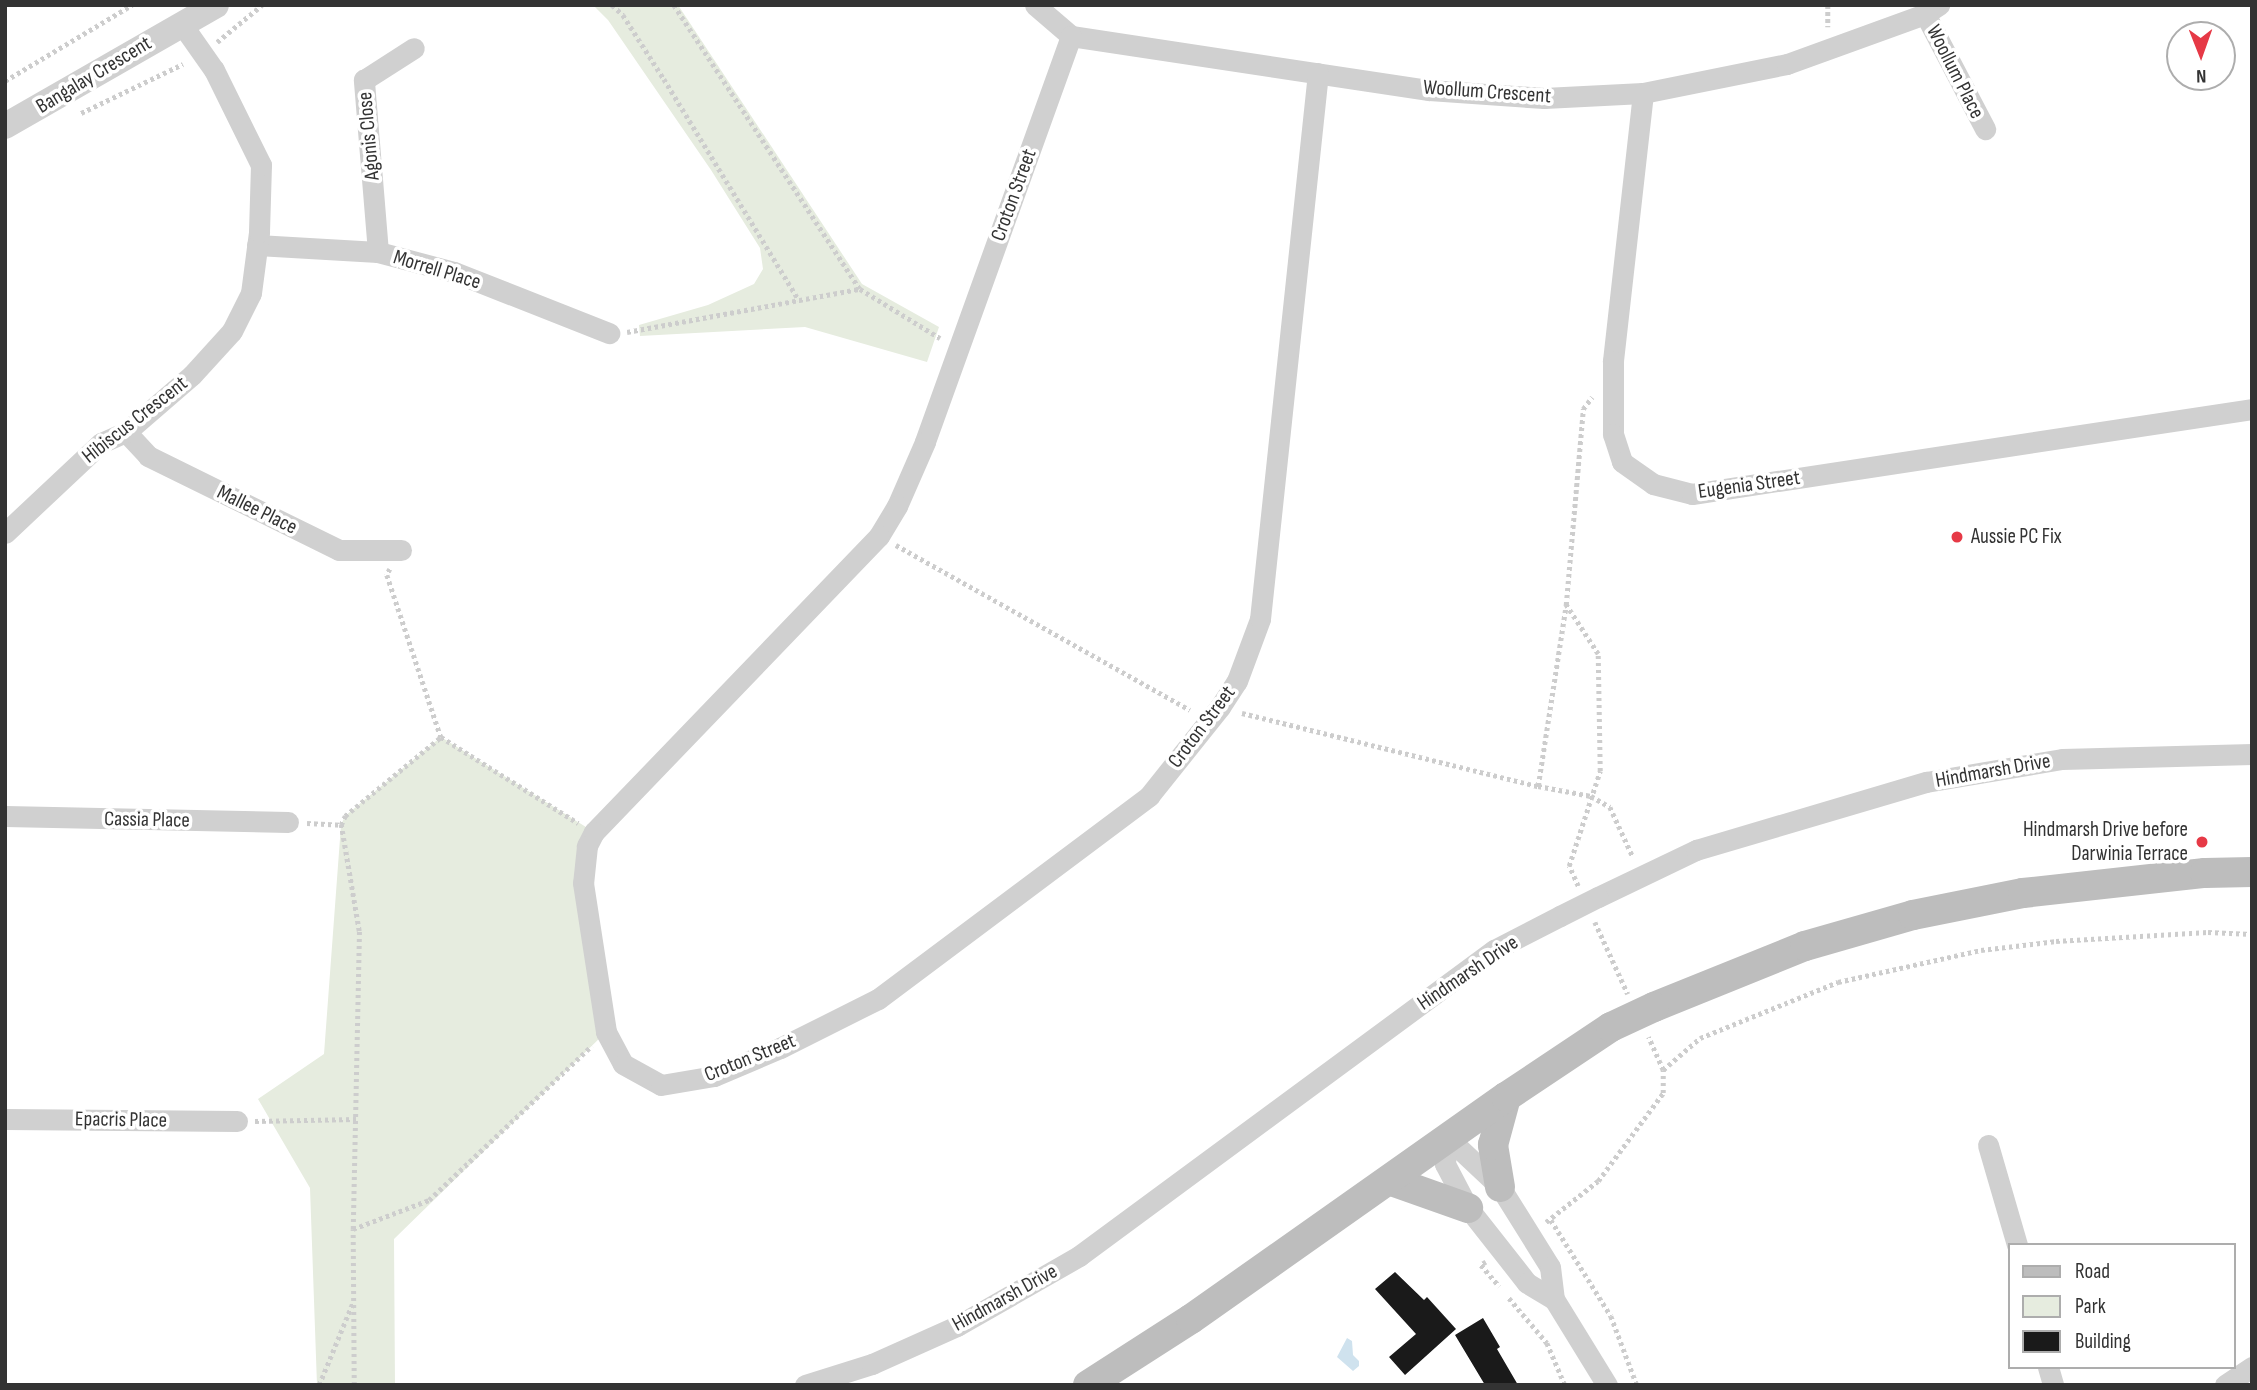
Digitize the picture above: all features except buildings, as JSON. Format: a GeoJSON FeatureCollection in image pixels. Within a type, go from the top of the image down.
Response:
{"type":"FeatureCollection","features":[{"type":"Feature","properties":{"kind":"main road"},"geometry":{"type":"LineString","coordinates":[[1088,1385],[1191,1319],[1506,1097],[1611,1027],[1805,946],[1913,915],[2023,893],[2205,873],[2252,872]]}},
{"type":"Feature","properties":{"kind":"main road"},"geometry":{"type":"LineString","coordinates":[[1500,1187],[1493,1145],[1506,1097]]}},
{"type":"Feature","properties":{"kind":"main road"},"geometry":{"type":"LineString","coordinates":[[1388,1180],[1468,1208]]}},
{"type":"Feature","properties":{"kind":"street","name":"Bangalay Crescent"},"geometry":{"type":"LineString","coordinates":[[5,126],[66,94],[189,14],[216,5]]}},
{"type":"Feature","properties":{"kind":"street"},"geometry":{"type":"LineString","coordinates":[[1035,5],[1071,36]]}},
{"type":"Feature","properties":{"kind":"street","name":"Woollum Crescent"},"geometry":{"type":"LineString","coordinates":[[1071,36],[1429,90],[1544,97],[1643,93],[1787,64],[1932,10]]}},
{"type":"Feature","properties":{"kind":"street","name":"Woollum Place"},"geometry":{"type":"LineString","coordinates":[[1932,10],[1985,130]]}},
{"type":"Feature","properties":{"kind":"street","name":"Hibiscus Crescent"},"geometry":{"type":"LineString","coordinates":[[5,533],[101,443],[127,432],[192,375],[232,331],[251,293],[257,245],[261,165],[203,54],[189,14]]}},
{"type":"Feature","properties":{"kind":"street","name":"Croton Street"},"geometry":{"type":"LineString","coordinates":[[1071,36],[925,442],[897,506],[879,536],[593,832],[587,846],[583,873],[606,1032],[622,1064],[661,1085],[714,1076],[780,1048],[878,999],[1149,796],[1215,714],[1246,661],[1260,619],[1318,73]]}},
{"type":"Feature","properties":{"kind":"street","name":"Agonis Close"},"geometry":{"type":"LineString","coordinates":[[378,252],[364,80],[414,48]]}},
{"type":"Feature","properties":{"kind":"street","name":"Eugenia Street"},"geometry":{"type":"LineString","coordinates":[[1643,93],[1613,368],[1613,435],[1622,462],[1653,484],[1692,494],[2252,409]]}},
{"type":"Feature","properties":{"kind":"street","name":"Morrell Place"},"geometry":{"type":"LineString","coordinates":[[257,245],[378,252],[454,272],[610,333]]}},
{"type":"Feature","properties":{"kind":"street","name":"Mallee Place"},"geometry":{"type":"LineString","coordinates":[[127,432],[148,456],[339,550],[401,550]]}},
{"type":"Feature","properties":{"kind":"street","name":"Hindmarsh Drive"},"geometry":{"type":"LineString","coordinates":[[805,1385],[872,1364],[957,1326],[1069,1262],[1494,950],[1590,900],[1696,850],[1926,782],[2062,759],[2252,754]]}},
{"type":"Feature","properties":{"kind":"street","name":"Cassia Place"},"geometry":{"type":"LineString","coordinates":[[5,816],[289,822]]}},
{"type":"Feature","properties":{"kind":"street","name":"Epacris Place"},"geometry":{"type":"LineString","coordinates":[[5,1119],[237,1121]]}},
{"type":"Feature","properties":{"kind":"street"},"geometry":{"type":"LineString","coordinates":[[1448,1138],[1500,1187],[1550,1267],[1554,1299],[1607,1385]]}},
{"type":"Feature","properties":{"kind":"street"},"geometry":{"type":"LineString","coordinates":[[1448,1138],[1445,1164],[1468,1208],[1527,1283],[1554,1299]]}},
{"type":"Feature","properties":{"kind":"street"},"geometry":{"type":"LineString","coordinates":[[1988,1145],[2016,1243]]}},
{"type":"Feature","properties":{"kind":"street"},"geometry":{"type":"LineString","coordinates":[[2226,1384],[2252,1367]]}},
{"type":"Feature","properties":{"kind":"path"},"geometry":{"type":"LineString","coordinates":[[5,81],[132,5]]}},
{"type":"Feature","properties":{"kind":"path"},"geometry":{"type":"LineString","coordinates":[[78,114],[203,54],[262,5]]}},
{"type":"Feature","properties":{"kind":"path"},"geometry":{"type":"LineString","coordinates":[[612,5],[623,15],[664,79],[799,300]]}},
{"type":"Feature","properties":{"kind":"path"},"geometry":{"type":"LineString","coordinates":[[674,5],[860,289],[958,349]]}},
{"type":"Feature","properties":{"kind":"path"},"geometry":{"type":"LineString","coordinates":[[610,333],[639,331],[860,289]]}},
{"type":"Feature","properties":{"kind":"path"},"geometry":{"type":"LineString","coordinates":[[1538,786],[1566,605],[1583,409],[1613,368]]}},
{"type":"Feature","properties":{"kind":"path"},"geometry":{"type":"LineString","coordinates":[[879,536],[1215,714],[1591,796],[1610,807],[1642,877]]}},
{"type":"Feature","properties":{"kind":"path"},"geometry":{"type":"LineString","coordinates":[[401,550],[387,575],[441,737],[593,832]]}},
{"type":"Feature","properties":{"kind":"path"},"geometry":{"type":"LineString","coordinates":[[1566,605],[1598,654],[1600,771],[1569,866],[1590,900],[1643,1013],[1663,1070],[1663,1093],[1598,1181],[1551,1220],[1611,1316],[1637,1385]]}},
{"type":"Feature","properties":{"kind":"path"},"geometry":{"type":"LineString","coordinates":[[354,1385],[353,1229],[359,931],[341,824],[345,816],[441,737]]}},
{"type":"Feature","properties":{"kind":"path"},"geometry":{"type":"LineString","coordinates":[[289,822],[341,824]]}},
{"type":"Feature","properties":{"kind":"path"},"geometry":{"type":"LineString","coordinates":[[1663,1070],[1700,1038],[1838,982],[1981,950],[2043,942],[2207,932],[2252,933]]}},
{"type":"Feature","properties":{"kind":"path"},"geometry":{"type":"LineString","coordinates":[[353,1229],[429,1200],[606,1032]]}},
{"type":"Feature","properties":{"kind":"path"},"geometry":{"type":"LineString","coordinates":[[237,1121],[356,1119]]}},
{"type":"Feature","properties":{"kind":"path"},"geometry":{"type":"LineString","coordinates":[[1481,1265],[1547,1343],[1565,1385]]}},
{"type":"Feature","properties":{"kind":"path"},"geometry":{"type":"LineString","coordinates":[[319,1385],[354,1300]]}},
{"type":"Feature","properties":{"kind":"green space"},"geometry":{"type":"Polygon","coordinates":[[[593,5],[678,5],[862,284],[939,327],[927,362],[805,327],[640,336],[639,325],[708,305],[754,284],[763,269],[760,248],[711,170],[608,20],[593,5]]]}},
{"type":"Feature","properties":{"kind":"green space"},"geometry":{"type":"Polygon","coordinates":[[[441,737],[594,832],[587,846],[606,1032],[394,1239],[395,1385],[317,1385],[310,1188],[258,1099],[324,1054],[341,825],[345,816],[441,737]]]}},
{"type":"Feature","properties":{"kind":"water"},"geometry":{"type":"Polygon","coordinates":[[[1347,1338],[1352,1341],[1353,1355],[1359,1361],[1359,1366],[1353,1371],[1337,1357],[1347,1338]]]}},
{"type":"Feature","properties":{"kind":"place","name":"Aussie PC Fix"},"geometry":{"type":"Point","coordinates":[1957,537]}},
{"type":"Feature","properties":{"kind":"place","name":"Hindmarsh Drive before Darwinia Terrace"},"geometry":{"type":"Point","coordinates":[2202,842]}}]}
